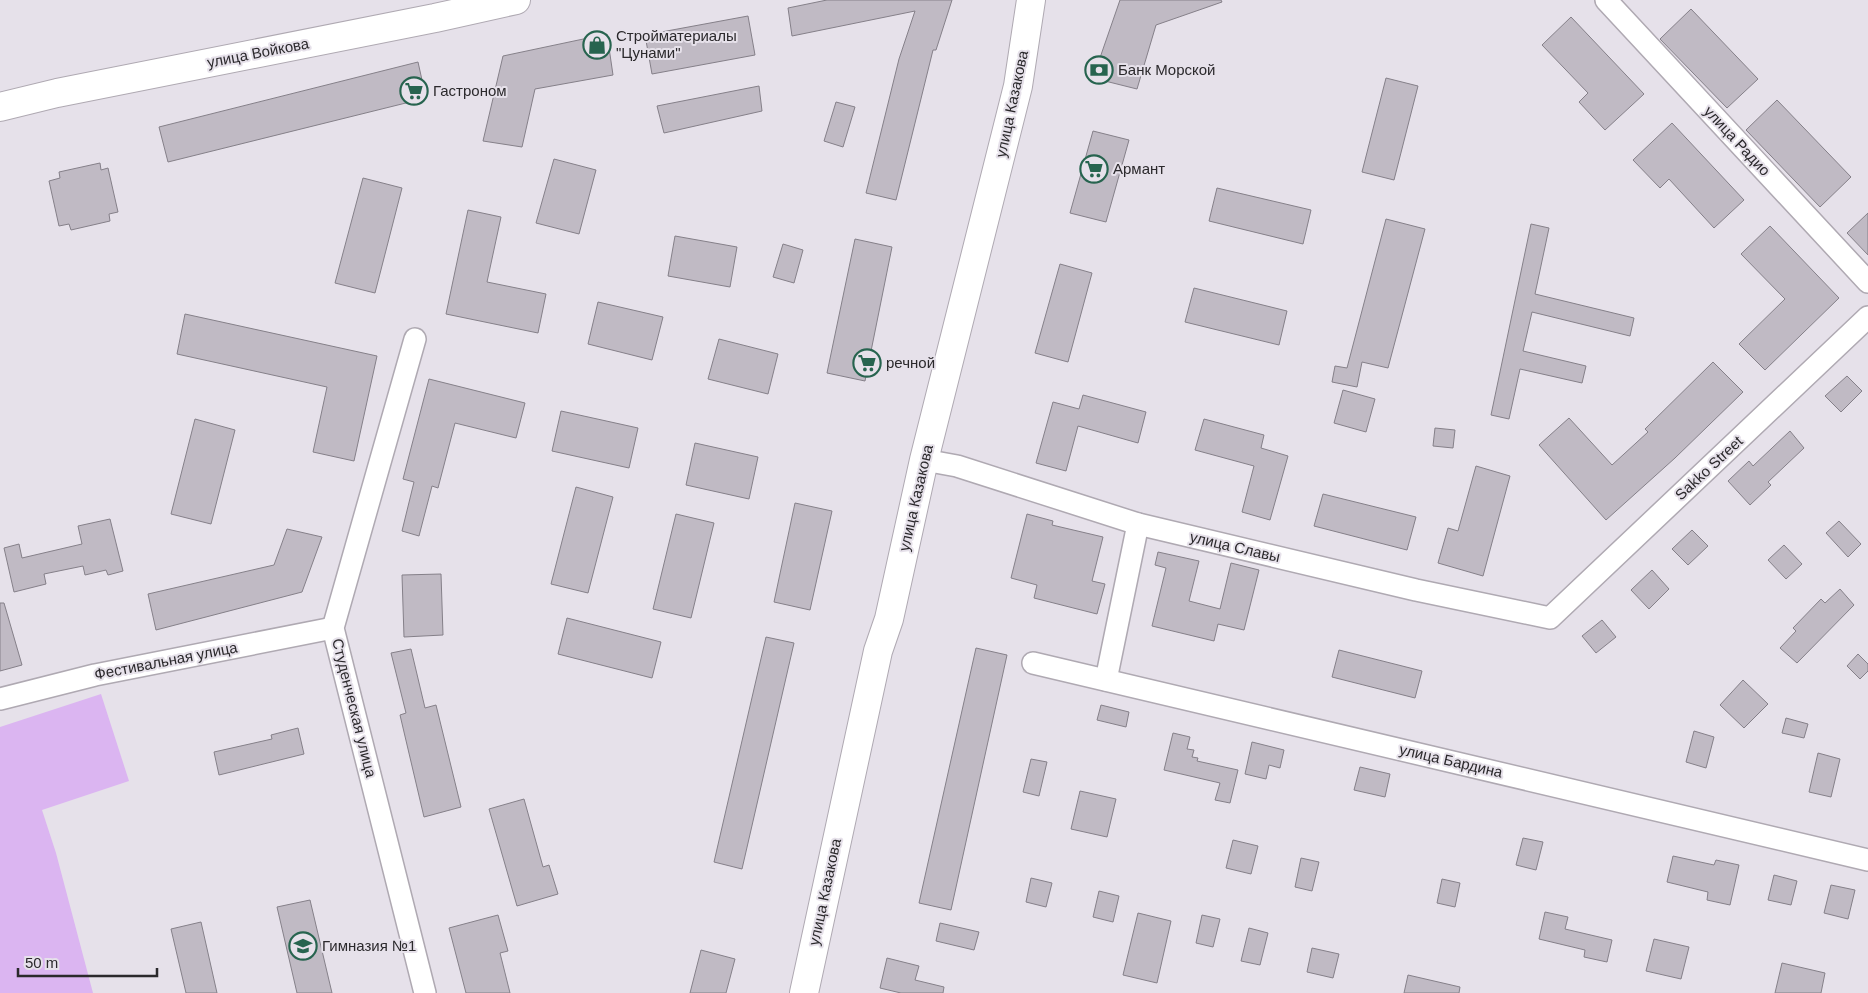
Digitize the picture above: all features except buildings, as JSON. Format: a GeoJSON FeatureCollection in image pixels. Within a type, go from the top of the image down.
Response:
{"type":"FeatureCollection","features":[{"type":"Feature","properties":{"kind":"main road","name":"улица Войкова"},"geometry":{"type":"LineString","coordinates":[[0,107],[66,91],[435,18],[516,0]]}},
{"type":"Feature","properties":{"kind":"main road","name":"улица Казакова"},"geometry":{"type":"LineString","coordinates":[[804,993],[878,652],[889,619],[924,460],[1018,86],[1030,1]]}},
{"type":"Feature","properties":{"kind":"street","name":"улица Радио"},"geometry":{"type":"LineString","coordinates":[[1606,0],[1868,282]]}},
{"type":"Feature","properties":{"kind":"street","name":"Sakko Street"},"geometry":{"type":"LineString","coordinates":[[1550,618],[1868,317]]}},
{"type":"Feature","properties":{"kind":"street","name":"Студенческая улица"},"geometry":{"type":"LineString","coordinates":[[415,339],[333,628],[425,993]]}},
{"type":"Feature","properties":{"kind":"street","name":"улица Славы"},"geometry":{"type":"LineString","coordinates":[[924,460],[957,466],[1138,524],[1416,590],[1550,618]]}},
{"type":"Feature","properties":{"kind":"street"},"geometry":{"type":"LineString","coordinates":[[1106,680],[1138,524]]}},
{"type":"Feature","properties":{"kind":"street","name":"Фестивальная улица"},"geometry":{"type":"LineString","coordinates":[[0,699],[95,675],[333,628]]}},
{"type":"Feature","properties":{"kind":"street","name":"улица Бардина"},"geometry":{"type":"LineString","coordinates":[[1034,663],[1868,860]]}},
{"type":"Feature","properties":{"kind":"shaded area"},"geometry":{"type":"Polygon","coordinates":[[[101,694],[129,781],[42,810],[56,853],[93,993],[0,993],[0,727],[101,694]]]}},
{"type":"Feature","properties":{"kind":"place","name":"Стройматериалы \"Цунами\""},"geometry":{"type":"Point","coordinates":[597,45]}},
{"type":"Feature","properties":{"kind":"place","name":"Банк Морской"},"geometry":{"type":"Point","coordinates":[1099,70]}},
{"type":"Feature","properties":{"kind":"place","name":"Гастроном"},"geometry":{"type":"Point","coordinates":[414,91]}},
{"type":"Feature","properties":{"kind":"place","name":"Армант"},"geometry":{"type":"Point","coordinates":[1094,169]}},
{"type":"Feature","properties":{"kind":"place","name":"речной"},"geometry":{"type":"Point","coordinates":[867,363]}},
{"type":"Feature","properties":{"kind":"place","name":"Гимназия №1"},"geometry":{"type":"Point","coordinates":[303,946]}}]}
